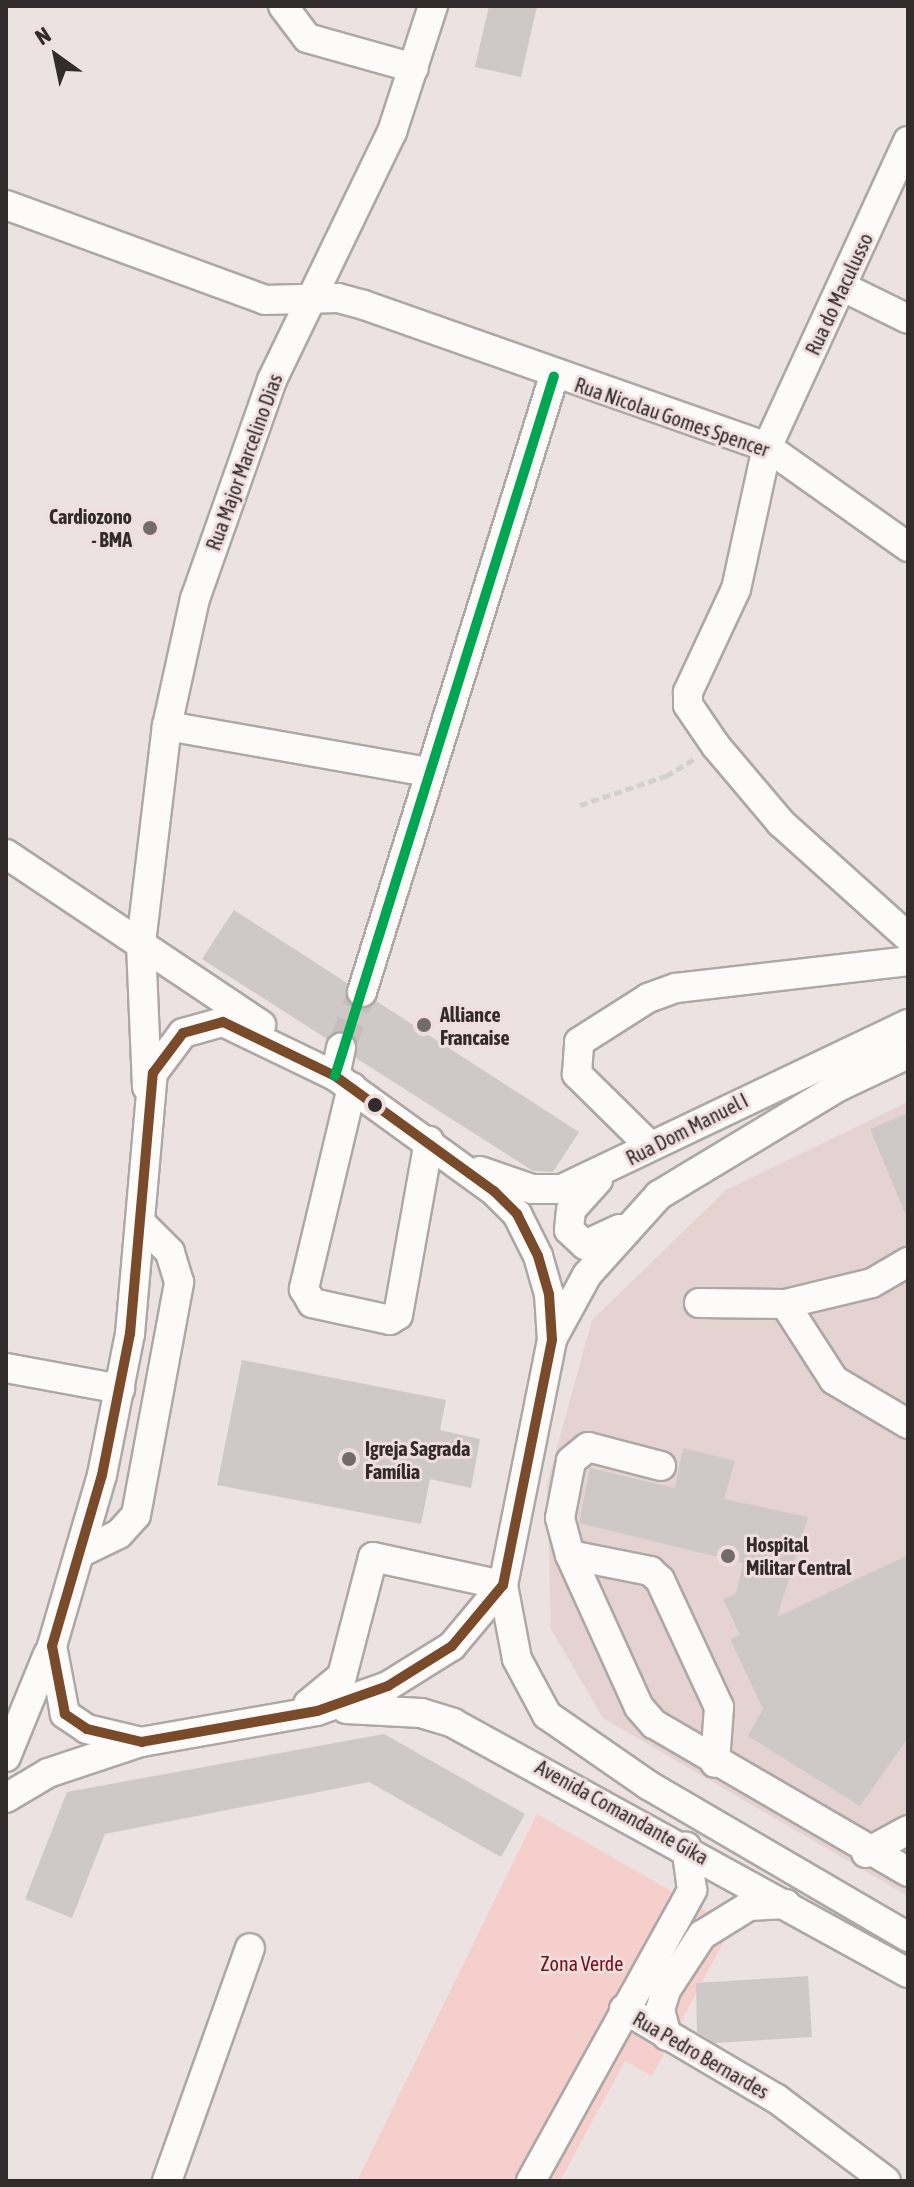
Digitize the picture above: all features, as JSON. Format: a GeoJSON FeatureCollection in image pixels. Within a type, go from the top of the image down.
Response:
{"type":"FeatureCollection","features":[{"type":"Feature","properties":{"kind":"street"},"geometry":{"type":"LineString","coordinates":[[283,6],[307,38],[414,68]]}},
{"type":"Feature","properties":{"kind":"street","name":"Rua Major Marcelino Dias"},"geometry":{"type":"LineString","coordinates":[[6,1757],[52,1646],[80,1553],[120,1389],[143,1225],[148,1096],[141,943],[167,726],[221,516],[272,380],[392,132],[433,6]]}},
{"type":"Feature","properties":{"kind":"street","name":"Rua do Maculusso"},"geometry":{"type":"LineString","coordinates":[[716,746],[688,705],[688,692],[731,605],[767,447],[908,141]]}},
{"type":"Feature","properties":{"kind":"street","name":"Rua Nicolau Gomes Spencer"},"geometry":{"type":"LineString","coordinates":[[6,205],[265,300],[364,305],[554,376],[767,447],[908,547]]}},
{"type":"Feature","properties":{"kind":"street"},"geometry":{"type":"LineString","coordinates":[[843,287],[908,319]]}},
{"type":"Feature","properties":{"kind":"street"},"geometry":{"type":"LineString","coordinates":[[362,992],[427,772],[554,376]]}},
{"type":"Feature","properties":{"kind":"street"},"geometry":{"type":"LineString","coordinates":[[167,726],[427,772]]}},
{"type":"Feature","properties":{"kind":"street"},"geometry":{"type":"LineString","coordinates":[[716,746],[781,823],[908,937]]}},
{"type":"Feature","properties":{"kind":"street"},"geometry":{"type":"LineString","coordinates":[[6,854],[461,1163],[517,1214],[549,1294],[552,1340],[503,1585],[432,1664],[304,1712],[142,1742],[48,1773],[6,1798]]}},
{"type":"Feature","properties":{"kind":"street"},"geometry":{"type":"LineString","coordinates":[[650,1146],[577,1074],[579,1042],[648,998],[676,988],[908,961]]}},
{"type":"Feature","properties":{"kind":"street"},"geometry":{"type":"LineString","coordinates":[[148,1096],[172,1042],[198,1025],[223,1022],[334,1076]]}},
{"type":"Feature","properties":{"kind":"street","name":"Rua Dom Manuel I"},"geometry":{"type":"LineString","coordinates":[[461,1163],[532,1189],[562,1189],[612,1168],[650,1146],[908,1024]]}},
{"type":"Feature","properties":{"kind":"street"},"geometry":{"type":"LineString","coordinates":[[341,1048],[334,1076],[304,1289],[312,1303],[390,1320],[398,1315],[429,1141]]}},
{"type":"Feature","properties":{"kind":"street","name":"Rua Dom Manuel I"},"geometry":{"type":"LineString","coordinates":[[552,1340],[587,1275],[635,1216],[767,1128],[908,1054]]}},
{"type":"Feature","properties":{"kind":"street"},"geometry":{"type":"LineString","coordinates":[[612,1168],[577,1200],[569,1230],[585,1245],[598,1243],[635,1216]]}},
{"type":"Feature","properties":{"kind":"street"},"geometry":{"type":"LineString","coordinates":[[80,1553],[119,1534],[136,1515],[179,1282],[170,1252],[143,1225]]}},
{"type":"Feature","properties":{"kind":"street"},"geometry":{"type":"LineString","coordinates":[[699,1303],[785,1304],[872,1283],[908,1262]]}},
{"type":"Feature","properties":{"kind":"street"},"geometry":{"type":"LineString","coordinates":[[785,1304],[834,1380],[908,1424]]}},
{"type":"Feature","properties":{"kind":"street"},"geometry":{"type":"LineString","coordinates":[[6,1368],[120,1389]]}},
{"type":"Feature","properties":{"kind":"street"},"geometry":{"type":"LineString","coordinates":[[661,1466],[588,1447],[571,1461],[560,1518],[570,1555],[639,1707],[654,1724],[715,1763],[866,1853],[908,1872]]}},
{"type":"Feature","properties":{"kind":"street"},"geometry":{"type":"LineString","coordinates":[[570,1555],[650,1571],[660,1580],[719,1707],[715,1763]]}},
{"type":"Feature","properties":{"kind":"street"},"geometry":{"type":"LineString","coordinates":[[304,1712],[342,1676],[373,1557],[503,1585]]}},
{"type":"Feature","properties":{"kind":"street","name":"Avenida Comandante Gika"},"geometry":{"type":"LineString","coordinates":[[503,1585],[524,1677],[560,1727],[908,1937]]}},
{"type":"Feature","properties":{"kind":"street"},"geometry":{"type":"LineString","coordinates":[[52,1646],[65,1714],[87,1729],[142,1742]]}},
{"type":"Feature","properties":{"kind":"street","name":"Avenida Comandante Gika"},"geometry":{"type":"LineString","coordinates":[[304,1712],[375,1708],[453,1723],[686,1846],[908,1973]]}},
{"type":"Feature","properties":{"kind":"street"},"geometry":{"type":"LineString","coordinates":[[866,1853],[908,1830],[908,1860]]}},
{"type":"Feature","properties":{"kind":"street","name":"Rua Pedro Bernardes"},"geometry":{"type":"LineString","coordinates":[[686,1846],[692,1890],[624,2009],[777,2099],[886,2181]]}},
{"type":"Feature","properties":{"kind":"street"},"geometry":{"type":"LineString","coordinates":[[667,2036],[660,2010],[666,1990],[702,1935],[749,1906],[786,1904]]}},
{"type":"Feature","properties":{"kind":"street"},"geometry":{"type":"LineString","coordinates":[[167,2181],[250,1948]]}},
{"type":"Feature","properties":{"kind":"street"},"geometry":{"type":"LineString","coordinates":[[531,2181],[624,2009]]}},
{"type":"Feature","properties":{"kind":"path"},"geometry":{"type":"LineString","coordinates":[[580,805],[666,776],[716,746]]}},
{"type":"Feature","properties":{"kind":"shaded area","name":"Hospital Militar Central"},"geometry":{"type":"Polygon","coordinates":[[[908,1102],[908,1896],[603,1718],[551,1629],[547,1484],[592,1320],[726,1190],[908,1102]]]}},
{"type":"Feature","properties":{"kind":"green space","name":"Zona Verde"},"geometry":{"type":"Polygon","coordinates":[[[537,1814],[732,1926],[652,2076],[625,2061],[560,2181],[357,2181],[537,1814]]]}},
{"type":"Feature","properties":{"kind":"building"},"geometry":{"type":"Polygon","coordinates":[[[489,6],[537,6],[521,77],[475,67],[489,6]]]}},
{"type":"Feature","properties":{"kind":"building"},"geometry":{"type":"Polygon","coordinates":[[[234,910],[347,983],[350,1004],[365,1009],[376,1001],[579,1132],[553,1172],[533,1171],[356,1058],[352,1035],[337,1032],[327,1039],[202,959],[234,910]]]}},
{"type":"Feature","properties":{"kind":"building"},"geometry":{"type":"Polygon","coordinates":[[[908,1113],[908,1220],[870,1129],[908,1113]]]}},
{"type":"Feature","properties":{"kind":"building","name":"Igreja Sagrada Família"},"geometry":{"type":"Polygon","coordinates":[[[242,1360],[446,1400],[440,1430],[480,1439],[471,1488],[430,1479],[421,1524],[217,1485],[242,1360]]]}},
{"type":"Feature","properties":{"kind":"building"},"geometry":{"type":"Polygon","coordinates":[[[683,1448],[735,1461],[724,1499],[808,1517],[777,1617],[908,1555],[908,1738],[860,1806],[748,1736],[763,1709],[730,1639],[740,1635],[723,1599],[736,1594],[743,1563],[579,1523],[590,1468],[675,1488],[683,1448]]]}},
{"type":"Feature","properties":{"kind":"building"},"geometry":{"type":"Polygon","coordinates":[[[384,1734],[525,1814],[501,1857],[369,1782],[105,1834],[72,1918],[25,1899],[67,1792],[384,1734]]]}},
{"type":"Feature","properties":{"kind":"building"},"geometry":{"type":"Polygon","coordinates":[[[808,1976],[812,2037],[715,2043],[697,2032],[696,1983],[808,1976]]]}},
{"type":"Feature","properties":{"kind":"tunnel"},"geometry":{"type":"LineString","coordinates":[[341,1048],[362,992]]}},
{"type":"Feature","properties":{"kind":"transit line"},"geometry":{"type":"LineString","coordinates":[[335,1076],[554,376]]}},
{"type":"Feature","properties":{"kind":"transit line"},"geometry":{"type":"LineString","coordinates":[[223,1022],[335,1076],[494,1191],[517,1214],[538,1256],[549,1294],[552,1340],[503,1585],[452,1646],[388,1686],[317,1711],[142,1742],[87,1729],[65,1714],[52,1646],[102,1475],[130,1334],[153,1073],[183,1033],[223,1022]]}},
{"type":"Feature","properties":{"kind":"place","name":"Cardiozono - BMA"},"geometry":{"type":"Point","coordinates":[150,528]}},
{"type":"Feature","properties":{"kind":"place","name":"Alliance Francaise"},"geometry":{"type":"Point","coordinates":[424,1025]}},
{"type":"Feature","properties":{"kind":"place","name":"Igreja Sagrada Família"},"geometry":{"type":"Point","coordinates":[349,1459]}},
{"type":"Feature","properties":{"kind":"place","name":"Hospital Militar Central"},"geometry":{"type":"Point","coordinates":[728,1556]}}]}
